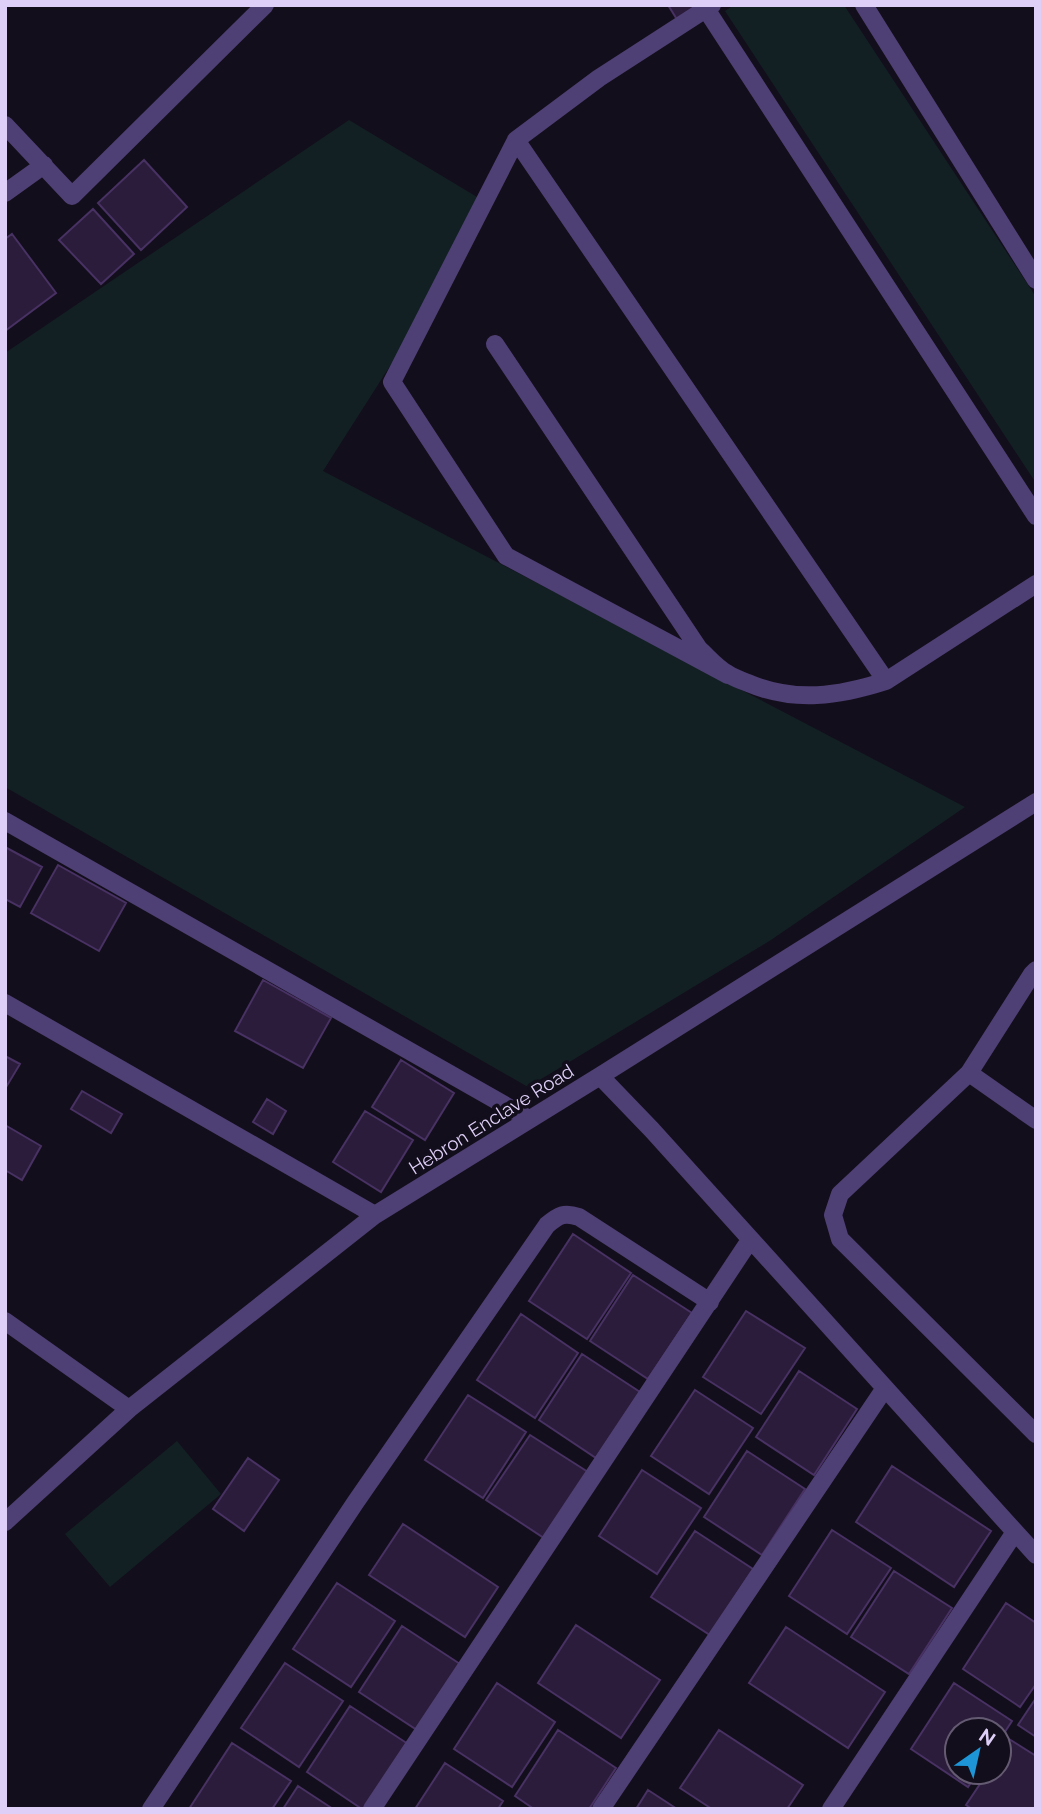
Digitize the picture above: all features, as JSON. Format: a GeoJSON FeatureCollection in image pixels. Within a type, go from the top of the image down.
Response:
{"type":"FeatureCollection","features":[{"type":"Feature","properties":{"kind":"street"},"geometry":{"type":"LineString","coordinates":[[5,125],[72,195],[265,5]]}},
{"type":"Feature","properties":{"kind":"street"},"geometry":{"type":"LineString","coordinates":[[864,5],[1036,279]]}},
{"type":"Feature","properties":{"kind":"street"},"geometry":{"type":"LineString","coordinates":[[1036,516],[709,7],[599,78],[516,139],[392,382],[506,556],[728,675],[763,690],[825,696],[856,691],[886,681],[1036,584]]}},
{"type":"Feature","properties":{"kind":"street"},"geometry":{"type":"LineString","coordinates":[[516,139],[886,681]]}},
{"type":"Feature","properties":{"kind":"street"},"geometry":{"type":"LineString","coordinates":[[5,193],[44,165]]}},
{"type":"Feature","properties":{"kind":"street"},"geometry":{"type":"LineString","coordinates":[[495,345],[699,649],[728,675]]}},
{"type":"Feature","properties":{"kind":"street","name":"Hebron Enclave Road"},"geometry":{"type":"LineString","coordinates":[[5,1522],[129,1409],[375,1215],[1036,802]]}},
{"type":"Feature","properties":{"kind":"street"},"geometry":{"type":"LineString","coordinates":[[5,821],[529,1119]]}},
{"type":"Feature","properties":{"kind":"street"},"geometry":{"type":"LineString","coordinates":[[1036,970],[969,1073],[840,1194],[833,1215],[840,1239],[1036,1434]]}},
{"type":"Feature","properties":{"kind":"street"},"geometry":{"type":"LineString","coordinates":[[5,1003],[375,1215]]}},
{"type":"Feature","properties":{"kind":"street"},"geometry":{"type":"LineString","coordinates":[[969,1073],[1036,1121]]}},
{"type":"Feature","properties":{"kind":"street"},"geometry":{"type":"LineString","coordinates":[[600,1076],[652,1130],[1036,1555]]}},
{"type":"Feature","properties":{"kind":"street"},"geometry":{"type":"LineString","coordinates":[[151,1809],[355,1503],[547,1225],[558,1216],[568,1214],[579,1217],[710,1302]]}},
{"type":"Feature","properties":{"kind":"street"},"geometry":{"type":"LineString","coordinates":[[372,1809],[750,1240]]}},
{"type":"Feature","properties":{"kind":"street"},"geometry":{"type":"LineString","coordinates":[[5,1321],[129,1409]]}},
{"type":"Feature","properties":{"kind":"street"},"geometry":{"type":"LineString","coordinates":[[601,1809],[885,1388]]}},
{"type":"Feature","properties":{"kind":"street"},"geometry":{"type":"LineString","coordinates":[[831,1809],[1015,1532]]}},
{"type":"Feature","properties":{"kind":"shaded area"},"geometry":{"type":"Polygon","coordinates":[[[734,5],[844,5],[1036,297],[1036,483],[725,11],[734,5]]]}},
{"type":"Feature","properties":{"kind":"shaded area"},"geometry":{"type":"Polygon","coordinates":[[[349,120],[492,206],[323,471],[965,807],[771,940],[528,1087],[5,787],[5,353],[349,120]]]}},
{"type":"Feature","properties":{"kind":"shaded area"},"geometry":{"type":"Polygon","coordinates":[[[177,1441],[221,1494],[110,1587],[65,1534],[177,1441]]]}},
{"type":"Feature","properties":{"kind":"building"},"geometry":{"type":"Polygon","coordinates":[[[668,5],[702,5],[678,21],[668,5]]]}},
{"type":"Feature","properties":{"kind":"building"},"geometry":{"type":"Polygon","coordinates":[[[144,160],[187,207],[141,250],[98,203],[144,160]]]}},
{"type":"Feature","properties":{"kind":"building"},"geometry":{"type":"Polygon","coordinates":[[[93,209],[134,254],[101,284],[59,240],[93,209]]]}},
{"type":"Feature","properties":{"kind":"building"},"geometry":{"type":"Polygon","coordinates":[[[12,234],[56,293],[5,331],[5,239],[12,234]]]}},
{"type":"Feature","properties":{"kind":"building"},"geometry":{"type":"Polygon","coordinates":[[[5,847],[42,867],[20,907],[5,899],[5,847]]]}},
{"type":"Feature","properties":{"kind":"building"},"geometry":{"type":"Polygon","coordinates":[[[58,865],[126,903],[99,951],[31,913],[58,865]]]}},
{"type":"Feature","properties":{"kind":"building"},"geometry":{"type":"Polygon","coordinates":[[[263,980],[331,1018],[303,1068],[235,1031],[263,980]]]}},
{"type":"Feature","properties":{"kind":"building"},"geometry":{"type":"Polygon","coordinates":[[[5,1056],[20,1064],[5,1089],[5,1056]]]}},
{"type":"Feature","properties":{"kind":"building"},"geometry":{"type":"Polygon","coordinates":[[[401,1060],[454,1093],[425,1140],[372,1107],[401,1060]]]}},
{"type":"Feature","properties":{"kind":"building"},"geometry":{"type":"Polygon","coordinates":[[[82,1091],[122,1114],[111,1133],[71,1109],[82,1091]]]}},
{"type":"Feature","properties":{"kind":"building"},"geometry":{"type":"Polygon","coordinates":[[[267,1099],[286,1111],[273,1134],[253,1122],[267,1099]]]}},
{"type":"Feature","properties":{"kind":"building"},"geometry":{"type":"Polygon","coordinates":[[[365,1111],[413,1140],[381,1192],[333,1162],[365,1111]]]}},
{"type":"Feature","properties":{"kind":"building"},"geometry":{"type":"Polygon","coordinates":[[[5,1125],[41,1146],[22,1180],[5,1170],[5,1125]]]}},
{"type":"Feature","properties":{"kind":"building"},"geometry":{"type":"Polygon","coordinates":[[[573,1234],[631,1273],[587,1339],[529,1301],[573,1234]]]}},
{"type":"Feature","properties":{"kind":"building"},"geometry":{"type":"Polygon","coordinates":[[[633,1275],[692,1313],[648,1379],[590,1341],[633,1275]]]}},
{"type":"Feature","properties":{"kind":"building"},"geometry":{"type":"Polygon","coordinates":[[[746,1311],[805,1348],[761,1414],[703,1377],[746,1311]]]}},
{"type":"Feature","properties":{"kind":"building"},"geometry":{"type":"Polygon","coordinates":[[[521,1314],[578,1353],[535,1418],[477,1380],[521,1314]]]}},
{"type":"Feature","properties":{"kind":"building"},"geometry":{"type":"Polygon","coordinates":[[[582,1354],[640,1392],[596,1458],[539,1420],[582,1354]]]}},
{"type":"Feature","properties":{"kind":"building"},"geometry":{"type":"Polygon","coordinates":[[[799,1371],[857,1409],[814,1475],[756,1437],[799,1371]]]}},
{"type":"Feature","properties":{"kind":"building"},"geometry":{"type":"Polygon","coordinates":[[[695,1390],[753,1428],[709,1494],[651,1456],[695,1390]]]}},
{"type":"Feature","properties":{"kind":"building"},"geometry":{"type":"Polygon","coordinates":[[[468,1395],[526,1432],[483,1498],[425,1460],[468,1395]]]}},
{"type":"Feature","properties":{"kind":"building"},"geometry":{"type":"Polygon","coordinates":[[[530,1435],[588,1472],[544,1538],[486,1500],[530,1435]]]}},
{"type":"Feature","properties":{"kind":"building"},"geometry":{"type":"Polygon","coordinates":[[[747,1451],[805,1489],[762,1555],[704,1517],[747,1451]]]}},
{"type":"Feature","properties":{"kind":"building"},"geometry":{"type":"Polygon","coordinates":[[[248,1458],[279,1480],[244,1531],[213,1509],[248,1458]]]}},
{"type":"Feature","properties":{"kind":"building"},"geometry":{"type":"Polygon","coordinates":[[[892,1466],[991,1531],[954,1587],[856,1522],[892,1466]]]}},
{"type":"Feature","properties":{"kind":"building"},"geometry":{"type":"Polygon","coordinates":[[[642,1470],[701,1508],[657,1574],[599,1536],[642,1470]]]}},
{"type":"Feature","properties":{"kind":"building"},"geometry":{"type":"Polygon","coordinates":[[[403,1524],[498,1587],[465,1637],[369,1575],[403,1524]]]}},
{"type":"Feature","properties":{"kind":"building"},"geometry":{"type":"Polygon","coordinates":[[[832,1530],[891,1568],[847,1634],[789,1596],[832,1530]]]}},
{"type":"Feature","properties":{"kind":"building"},"geometry":{"type":"Polygon","coordinates":[[[695,1531],[753,1569],[710,1635],[651,1597],[695,1531]]]}},
{"type":"Feature","properties":{"kind":"building"},"geometry":{"type":"Polygon","coordinates":[[[894,1571],[952,1608],[909,1674],[851,1637],[894,1571]]]}},
{"type":"Feature","properties":{"kind":"building"},"geometry":{"type":"Polygon","coordinates":[[[337,1583],[395,1621],[351,1687],[293,1649],[337,1583]]]}},
{"type":"Feature","properties":{"kind":"building"},"geometry":{"type":"Polygon","coordinates":[[[1006,1603],[1036,1623],[1036,1684],[1020,1707],[963,1669],[1006,1603]]]}},
{"type":"Feature","properties":{"kind":"building"},"geometry":{"type":"Polygon","coordinates":[[[576,1625],[660,1680],[621,1738],[538,1683],[576,1625]]]}},
{"type":"Feature","properties":{"kind":"building"},"geometry":{"type":"Polygon","coordinates":[[[402,1626],[460,1664],[417,1730],[359,1692],[402,1626]]]}},
{"type":"Feature","properties":{"kind":"building"},"geometry":{"type":"Polygon","coordinates":[[[786,1627],[885,1692],[848,1748],[749,1683],[786,1627]]]}},
{"type":"Feature","properties":{"kind":"building"},"geometry":{"type":"Polygon","coordinates":[[[285,1663],[343,1701],[299,1767],[241,1728],[285,1663]]]}},
{"type":"Feature","properties":{"kind":"building"},"geometry":{"type":"Polygon","coordinates":[[[497,1683],[555,1722],[512,1787],[454,1749],[497,1683]]]}},
{"type":"Feature","properties":{"kind":"building"},"geometry":{"type":"Polygon","coordinates":[[[954,1683],[1004,1716],[943,1716],[943,1770],[911,1749],[954,1683]]]}},
{"type":"Feature","properties":{"kind":"building"},"geometry":{"type":"Polygon","coordinates":[[[1036,1698],[1036,1737],[1018,1725],[1036,1698]]]}},
{"type":"Feature","properties":{"kind":"building"},"geometry":{"type":"Polygon","coordinates":[[[350,1706],[408,1744],[365,1809],[307,1772],[350,1706]]]}},
{"type":"Feature","properties":{"kind":"building"},"geometry":{"type":"Polygon","coordinates":[[[558,1730],[616,1768],[589,1809],[534,1809],[515,1796],[558,1730]]]}},
{"type":"Feature","properties":{"kind":"building"},"geometry":{"type":"Polygon","coordinates":[[[719,1730],[803,1785],[787,1809],[712,1809],[680,1788],[719,1730]]]}},
{"type":"Feature","properties":{"kind":"building"},"geometry":{"type":"Polygon","coordinates":[[[1013,1742],[1036,1756],[1036,1809],[972,1809],[966,1805],[979,1786],[1013,1786],[1013,1742]]]}},
{"type":"Feature","properties":{"kind":"building"},"geometry":{"type":"Polygon","coordinates":[[[232,1743],[291,1781],[272,1809],[189,1809],[232,1743]]]}},
{"type":"Feature","properties":{"kind":"building"},"geometry":{"type":"Polygon","coordinates":[[[445,1763],[503,1801],[498,1809],[415,1809],[445,1763]]]}},
{"type":"Feature","properties":{"kind":"building"},"geometry":{"type":"Polygon","coordinates":[[[298,1786],[333,1809],[283,1809],[298,1786]]]}},
{"type":"Feature","properties":{"kind":"building"},"geometry":{"type":"Polygon","coordinates":[[[648,1790],[677,1809],[636,1809],[648,1790]]]}}]}
